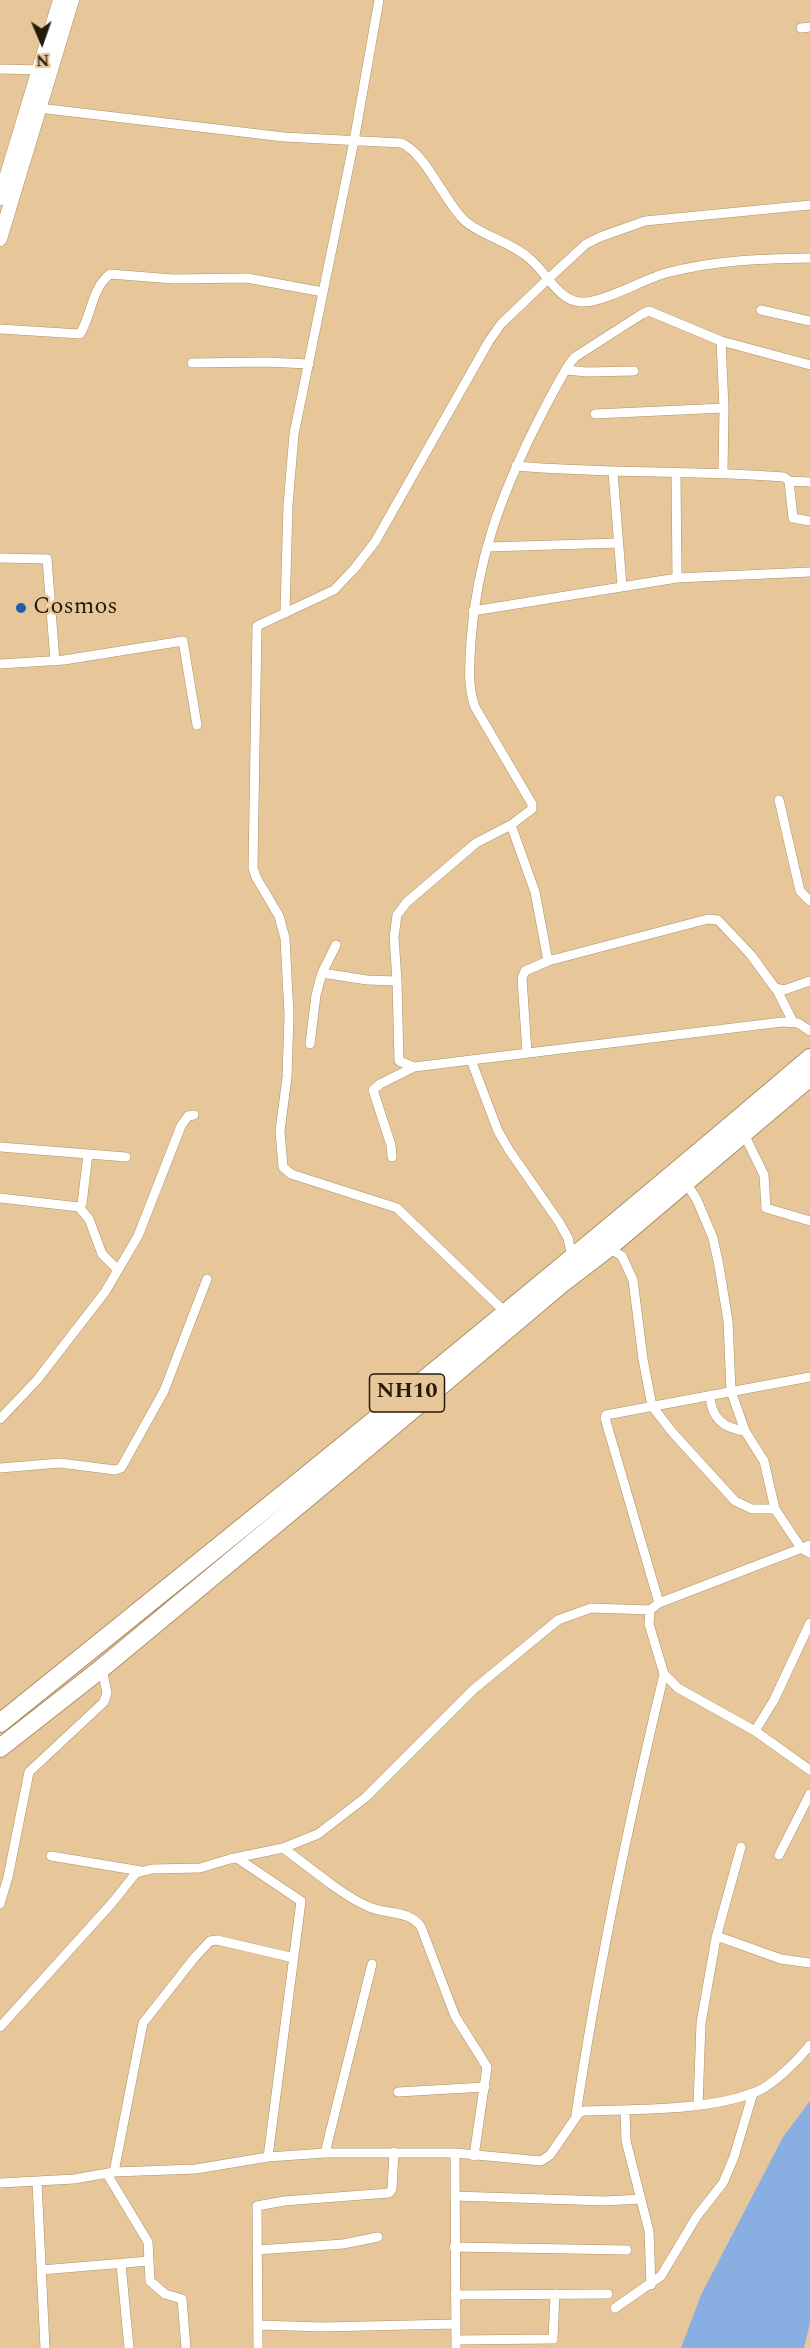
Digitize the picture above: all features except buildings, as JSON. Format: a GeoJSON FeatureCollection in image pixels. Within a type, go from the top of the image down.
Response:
{"type":"FeatureCollection","features":[{"type":"Feature","properties":{"kind":"highway","name":"NH10"},"geometry":{"type":"LineString","coordinates":[[0,1723],[200,1563],[572,1257],[602,1243],[810,1058]]}},
{"type":"Feature","properties":{"kind":"highway"},"geometry":{"type":"LineString","coordinates":[[0,1748],[102,1668],[330,1479],[561,1284],[602,1243],[685,1180],[810,1077]]}},
{"type":"Feature","properties":{"kind":"main road"},"geometry":{"type":"LineString","coordinates":[[0,237],[39,108],[44,70],[60,0]]}},
{"type":"Feature","properties":{"kind":"main road"},"geometry":{"type":"LineString","coordinates":[[0,198],[44,70],[72,0]]}},
{"type":"Feature","properties":{"kind":"street"},"geometry":{"type":"LineString","coordinates":[[285,611],[290,471],[294,434],[354,141],[379,0]]}},
{"type":"Feature","properties":{"kind":"street"},"geometry":{"type":"LineString","coordinates":[[0,69],[44,70]]}},
{"type":"Feature","properties":{"kind":"street"},"geometry":{"type":"LineString","coordinates":[[39,108],[274,136],[396,142],[411,148],[464,220],[522,252],[570,300],[584,302],[664,274],[710,262],[810,258]]}},
{"type":"Feature","properties":{"kind":"street"},"geometry":{"type":"LineString","coordinates":[[504,1312],[397,1208],[291,1174],[283,1167],[280,1131],[287,1077],[289,1015],[285,938],[279,916],[254,872],[253,773],[257,626],[334,590],[354,569],[375,542],[489,341],[501,324],[586,244],[645,221],[810,205]]}},
{"type":"Feature","properties":{"kind":"street"},"geometry":{"type":"LineString","coordinates":[[0,329],[80,334],[87,323],[94,295],[104,278],[110,274],[173,279],[247,278],[323,292]]}},
{"type":"Feature","properties":{"kind":"street"},"geometry":{"type":"LineString","coordinates":[[761,310],[810,321]]}},
{"type":"Feature","properties":{"kind":"street"},"geometry":{"type":"LineString","coordinates":[[414,1067],[399,1060],[394,937],[397,915],[407,902],[476,843],[531,812],[532,806],[472,699],[469,672],[473,611],[477,584],[497,510],[516,466],[566,370],[575,357],[647,311],[721,341],[810,365]]}},
{"type":"Feature","properties":{"kind":"street"},"geometry":{"type":"LineString","coordinates":[[721,341],[724,408],[723,472]]}},
{"type":"Feature","properties":{"kind":"street"},"geometry":{"type":"LineString","coordinates":[[192,363],[309,364]]}},
{"type":"Feature","properties":{"kind":"street"},"geometry":{"type":"LineString","coordinates":[[566,370],[634,371]]}},
{"type":"Feature","properties":{"kind":"street"},"geometry":{"type":"LineString","coordinates":[[596,414],[724,408]]}},
{"type":"Feature","properties":{"kind":"street"},"geometry":{"type":"LineString","coordinates":[[516,466],[613,472],[723,472],[784,477],[789,481],[810,482]]}},
{"type":"Feature","properties":{"kind":"street"},"geometry":{"type":"LineString","coordinates":[[613,472],[622,586]]}},
{"type":"Feature","properties":{"kind":"street"},"geometry":{"type":"LineString","coordinates":[[676,472],[677,578]]}},
{"type":"Feature","properties":{"kind":"street"},"geometry":{"type":"LineString","coordinates":[[789,481],[793,518],[810,521]]}},
{"type":"Feature","properties":{"kind":"street"},"geometry":{"type":"LineString","coordinates":[[488,547],[618,543]]}},
{"type":"Feature","properties":{"kind":"street"},"geometry":{"type":"LineString","coordinates":[[0,558],[47,560],[55,661]]}},
{"type":"Feature","properties":{"kind":"street"},"geometry":{"type":"LineString","coordinates":[[473,611],[677,578],[810,572]]}},
{"type":"Feature","properties":{"kind":"street"},"geometry":{"type":"LineString","coordinates":[[0,664],[55,661],[140,650],[183,641],[197,725]]}},
{"type":"Feature","properties":{"kind":"street"},"geometry":{"type":"LineString","coordinates":[[779,800],[800,891],[810,901]]}},
{"type":"Feature","properties":{"kind":"street"},"geometry":{"type":"LineString","coordinates":[[511,825],[535,892],[548,961]]}},
{"type":"Feature","properties":{"kind":"street"},"geometry":{"type":"LineString","coordinates":[[527,1053],[523,975],[525,971],[548,961],[714,919],[718,920],[751,955],[777,990],[793,1022]]}},
{"type":"Feature","properties":{"kind":"street"},"geometry":{"type":"LineString","coordinates":[[310,1044],[316,995],[322,973],[336,945]]}},
{"type":"Feature","properties":{"kind":"street"},"geometry":{"type":"LineString","coordinates":[[322,973],[367,980],[397,981]]}},
{"type":"Feature","properties":{"kind":"street"},"geometry":{"type":"LineString","coordinates":[[777,990],[784,990],[810,981]]}},
{"type":"Feature","properties":{"kind":"street"},"geometry":{"type":"LineString","coordinates":[[392,1157],[391,1145],[373,1090],[380,1083],[414,1067],[782,1022],[793,1022],[810,1031]]}},
{"type":"Feature","properties":{"kind":"street"},"geometry":{"type":"LineString","coordinates":[[471,1060],[498,1131],[559,1222],[568,1239],[572,1257]]}},
{"type":"Feature","properties":{"kind":"street"},"geometry":{"type":"LineString","coordinates":[[0,1419],[37,1380],[105,1292],[138,1236],[181,1126],[188,1116],[194,1115]]}},
{"type":"Feature","properties":{"kind":"street"},"geometry":{"type":"LineString","coordinates":[[743,1132],[764,1174],[766,1208],[810,1221]]}},
{"type":"Feature","properties":{"kind":"street"},"geometry":{"type":"LineString","coordinates":[[0,1147],[126,1157]]}},
{"type":"Feature","properties":{"kind":"street"},"geometry":{"type":"LineString","coordinates":[[80,1207],[88,1154]]}},
{"type":"Feature","properties":{"kind":"street"},"geometry":{"type":"LineString","coordinates":[[51,1856],[141,1871],[200,1868],[283,1848],[318,1834],[342,1818],[413,1752],[474,1689],[558,1620],[591,1608],[650,1610],[659,1603],[807,1549],[775,1509],[764,1461],[745,1431],[731,1391],[726,1296],[709,1228],[685,1180]]}},
{"type":"Feature","properties":{"kind":"street"},"geometry":{"type":"LineString","coordinates":[[0,1198],[80,1207],[88,1219],[102,1254],[118,1270]]}},
{"type":"Feature","properties":{"kind":"street"},"geometry":{"type":"LineString","coordinates":[[602,1243],[622,1256],[633,1280],[643,1359],[652,1406],[673,1433],[735,1501],[752,1509],[775,1509]]}},
{"type":"Feature","properties":{"kind":"street"},"geometry":{"type":"LineString","coordinates":[[0,1468],[60,1463],[119,1469],[164,1390],[207,1279]]}},
{"type":"Feature","properties":{"kind":"street"},"geometry":{"type":"LineString","coordinates":[[659,1603],[605,1418],[608,1414],[810,1377]]}},
{"type":"Feature","properties":{"kind":"street"},"geometry":{"type":"LineString","coordinates":[[710,1395],[710,1408],[722,1422],[730,1429],[745,1431]]}},
{"type":"Feature","properties":{"kind":"street"},"geometry":{"type":"LineString","coordinates":[[650,1610],[649,1624],[664,1674],[678,1688],[755,1731],[809,1767]]}},
{"type":"Feature","properties":{"kind":"street"},"geometry":{"type":"LineString","coordinates":[[755,1731],[774,1700],[810,1623]]}},
{"type":"Feature","properties":{"kind":"street"},"geometry":{"type":"LineString","coordinates":[[0,1904],[8,1877],[29,1772],[104,1702],[107,1693],[102,1668]]}},
{"type":"Feature","properties":{"kind":"street"},"geometry":{"type":"LineString","coordinates":[[0,2183],[37,2182],[111,2173],[196,2169],[268,2157],[325,2153],[455,2153],[541,2161],[550,2155],[576,2115],[587,2042],[632,1811],[664,1674]]}},
{"type":"Feature","properties":{"kind":"street"},"geometry":{"type":"LineString","coordinates":[[779,1855],[810,1794]]}},
{"type":"Feature","properties":{"kind":"street"},"geometry":{"type":"LineString","coordinates":[[698,2105],[702,2023],[716,1938],[741,1847]]}},
{"type":"Feature","properties":{"kind":"street"},"geometry":{"type":"LineString","coordinates":[[283,1848],[367,1907],[411,1917],[417,1921],[432,1952],[455,2016],[485,2062],[487,2072],[474,2156]]}},
{"type":"Feature","properties":{"kind":"street"},"geometry":{"type":"LineString","coordinates":[[237,1858],[301,1899],[268,2157]]}},
{"type":"Feature","properties":{"kind":"street"},"geometry":{"type":"LineString","coordinates":[[0,2027],[112,1903],[132,1877],[141,1871]]}},
{"type":"Feature","properties":{"kind":"street"},"geometry":{"type":"LineString","coordinates":[[716,1938],[722,1938],[784,1960],[810,1963]]}},
{"type":"Feature","properties":{"kind":"street"},"geometry":{"type":"LineString","coordinates":[[186,2348],[182,2299],[165,2294],[151,2282],[148,2242],[111,2173],[143,2023],[210,1941],[217,1940],[294,1958]]}},
{"type":"Feature","properties":{"kind":"street"},"geometry":{"type":"LineString","coordinates":[[325,2153],[372,1964]]}},
{"type":"Feature","properties":{"kind":"street"},"geometry":{"type":"LineString","coordinates":[[576,2115],[584,2111],[698,2105],[753,2093],[766,2087],[810,2046]]}},
{"type":"Feature","properties":{"kind":"street"},"geometry":{"type":"LineString","coordinates":[[398,2092],[484,2087]]}},
{"type":"Feature","properties":{"kind":"street"},"geometry":{"type":"LineString","coordinates":[[615,2308],[661,2276],[698,2216],[723,2183],[734,2157],[753,2093]]}},
{"type":"Feature","properties":{"kind":"street"},"geometry":{"type":"LineString","coordinates":[[625,2110],[626,2141],[649,2235],[651,2285]]}},
{"type":"Feature","properties":{"kind":"street"},"geometry":{"type":"LineString","coordinates":[[258,2348],[256,2210],[259,2204],[389,2193],[392,2189],[394,2152]]}},
{"type":"Feature","properties":{"kind":"street"},"geometry":{"type":"LineString","coordinates":[[455,2153],[456,2344],[553,2339],[555,2294]]}},
{"type":"Feature","properties":{"kind":"street"},"geometry":{"type":"LineString","coordinates":[[37,2182],[45,2348]]}},
{"type":"Feature","properties":{"kind":"street"},"geometry":{"type":"LineString","coordinates":[[455,2196],[605,2201],[641,2199]]}},
{"type":"Feature","properties":{"kind":"street"},"geometry":{"type":"LineString","coordinates":[[257,2250],[343,2244],[378,2237]]}},
{"type":"Feature","properties":{"kind":"street"},"geometry":{"type":"LineString","coordinates":[[454,2247],[627,2250]]}},
{"type":"Feature","properties":{"kind":"street"},"geometry":{"type":"LineString","coordinates":[[41,2270],[149,2261]]}},
{"type":"Feature","properties":{"kind":"street"},"geometry":{"type":"LineString","coordinates":[[121,2264],[129,2348]]}},
{"type":"Feature","properties":{"kind":"street"},"geometry":{"type":"LineString","coordinates":[[455,2295],[608,2294]]}},
{"type":"Feature","properties":{"kind":"street"},"geometry":{"type":"LineString","coordinates":[[258,2325],[322,2327],[455,2324]]}},
{"type":"Feature","properties":{"kind":"water"},"geometry":{"type":"Polygon","coordinates":[[[810,2101],[810,2323],[804,2348],[681,2348],[701,2295],[783,2137],[810,2101]]]}},
{"type":"Feature","properties":{"kind":"place","name":"Cosmos"},"geometry":{"type":"Point","coordinates":[21,608]}}]}
